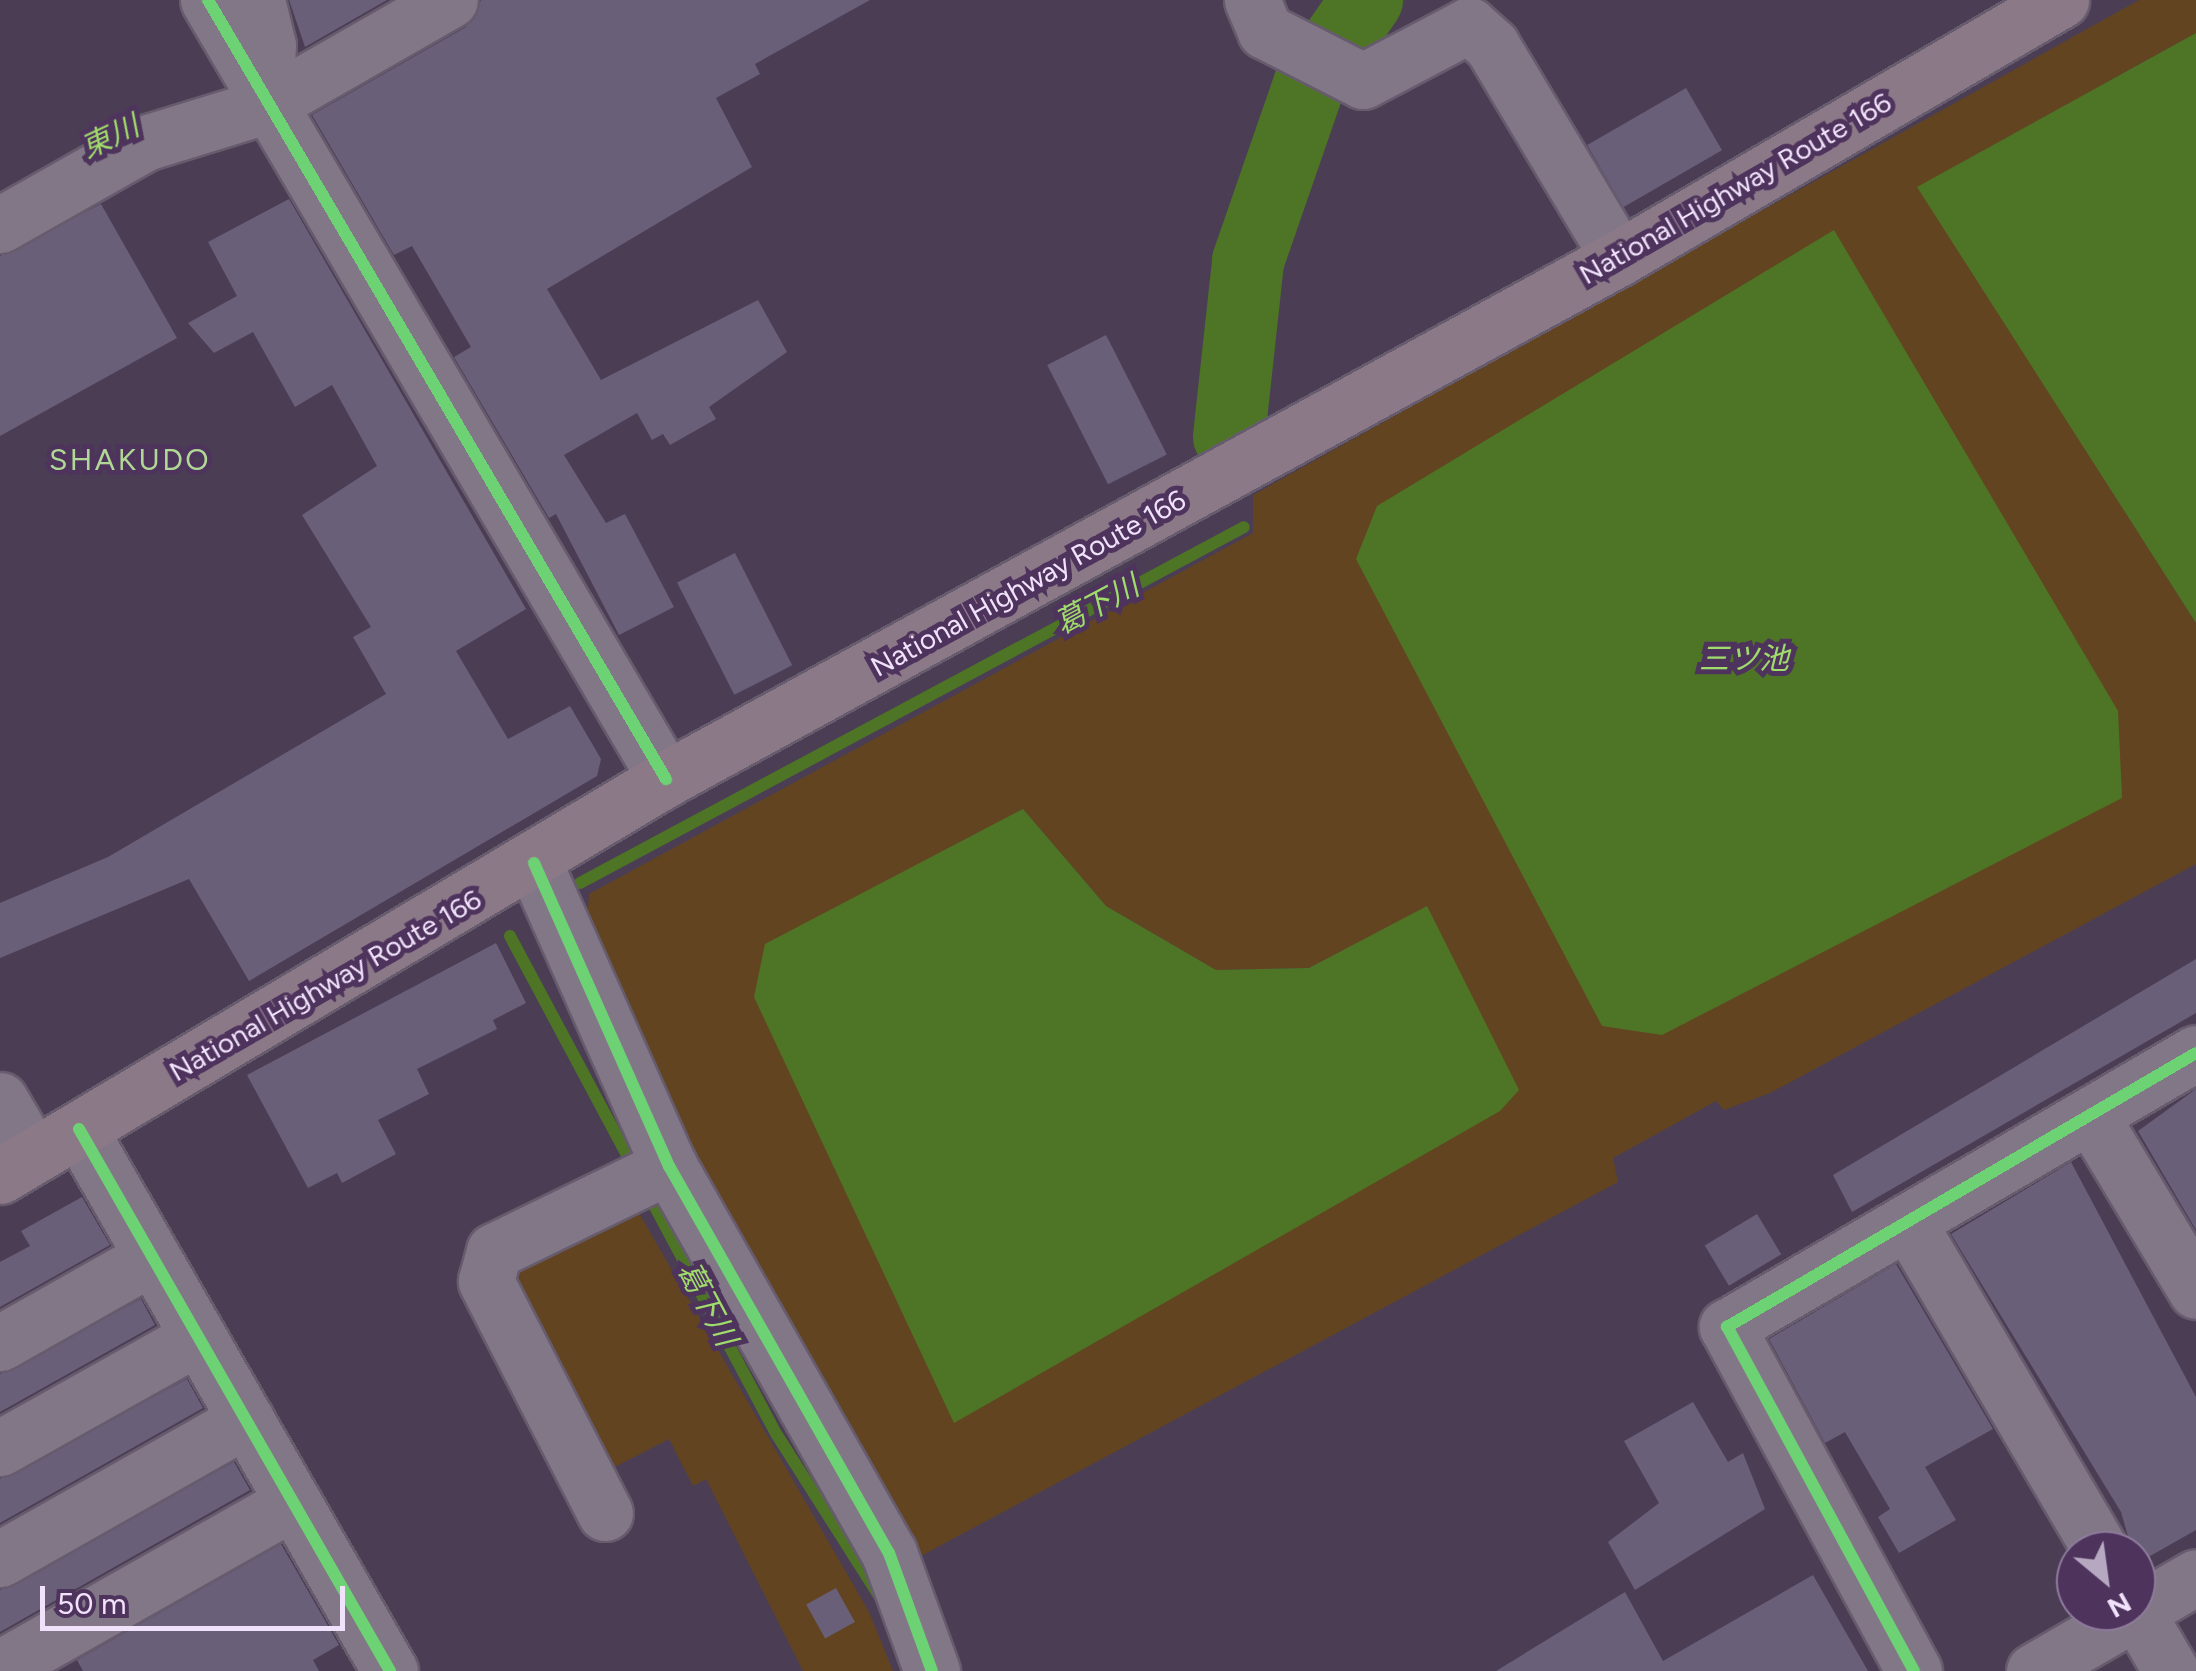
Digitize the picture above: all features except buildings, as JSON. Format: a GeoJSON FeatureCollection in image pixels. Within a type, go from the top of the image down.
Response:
{"type":"FeatureCollection","features":[{"type":"Feature","properties":{"kind":"highway","name":"National Highway Route 166"},"geometry":{"type":"LineString","coordinates":[[37,1154],[534,862],[666,779],[1619,258],[2061,0]]}},
{"type":"Feature","properties":{"kind":"street"},"geometry":{"type":"LineString","coordinates":[[208,0],[265,106],[666,779]]}},
{"type":"Feature","properties":{"kind":"street"},"geometry":{"type":"LineString","coordinates":[[256,0],[268,45],[265,106]]}},
{"type":"Feature","properties":{"kind":"street"},"geometry":{"type":"LineString","coordinates":[[0,225],[145,144],[265,106],[450,0]]}},
{"type":"Feature","properties":{"kind":"street"},"geometry":{"type":"LineString","coordinates":[[1252,0],[1265,31],[1362,81],[1469,25],[1492,46],[1619,258]]}},
{"type":"Feature","properties":{"kind":"street"},"geometry":{"type":"LineString","coordinates":[[534,862],[669,1166],[888,1552],[932,1671]]}},
{"type":"Feature","properties":{"kind":"street"},"geometry":{"type":"LineString","coordinates":[[1914,1671],[1727,1327],[2196,1053]]}},
{"type":"Feature","properties":{"kind":"street"},"geometry":{"type":"LineString","coordinates":[[0,1100],[37,1154],[152,1257],[385,1669]]}},
{"type":"Feature","properties":{"kind":"street"},"geometry":{"type":"LineString","coordinates":[[2091,1116],[2196,1291]]}},
{"type":"Feature","properties":{"kind":"street"},"geometry":{"type":"LineString","coordinates":[[605,1513],[486,1281],[494,1251],[669,1166]]}},
{"type":"Feature","properties":{"kind":"street"},"geometry":{"type":"LineString","coordinates":[[1908,1222],[2089,1531]]}},
{"type":"Feature","properties":{"kind":"street"},"geometry":{"type":"LineString","coordinates":[[0,1343],[152,1257]]}},
{"type":"Feature","properties":{"kind":"street"},"geometry":{"type":"LineString","coordinates":[[0,1448],[198,1338]]}},
{"type":"Feature","properties":{"kind":"street"},"geometry":{"type":"LineString","coordinates":[[0,1559],[246,1420]]}},
{"type":"Feature","properties":{"kind":"street"},"geometry":{"type":"LineString","coordinates":[[0,1668],[293,1502]]}},
{"type":"Feature","properties":{"kind":"street"},"geometry":{"type":"LineString","coordinates":[[2156,1600],[2196,1577]]}},
{"type":"Feature","properties":{"kind":"street"},"geometry":{"type":"LineString","coordinates":[[2034,1671],[2102,1631]]}},
{"type":"Feature","properties":{"kind":"street"},"geometry":{"type":"LineString","coordinates":[[2148,1631],[2171,1671]]}},
{"type":"Feature","properties":{"kind":"shaded area"},"geometry":{"type":"Polygon","coordinates":[[[2139,0],[2196,0],[2196,33],[1918,187],[2196,623],[2196,864],[1770,1093],[1724,1110],[1716,1101],[1613,1158],[1618,1182],[919,1557],[706,1182],[587,922],[589,894],[1253,533],[1253,495],[2139,0]],[[1023,809],[765,945],[1518,1090],[1427,907],[1309,968],[1216,970],[1106,906],[1023,809]]]}},
{"type":"Feature","properties":{"kind":"shaded area"},"geometry":{"type":"Polygon","coordinates":[[[632,1201],[869,1612],[893,1671],[803,1671],[706,1479],[693,1486],[669,1439],[605,1472],[507,1275],[632,1201]]]}},
{"type":"Feature","properties":{"kind":"water"},"geometry":{"type":"Polygon","coordinates":[[[2196,33],[2196,623],[1917,187],[2196,33]]]}},
{"type":"Feature","properties":{"kind":"water","name":"三ツ池"},"geometry":{"type":"Polygon","coordinates":[[[1834,230],[2118,711],[2122,798],[1662,1035],[1602,1026],[1356,559],[1377,506],[1834,230]]]}},
{"type":"Feature","properties":{"kind":"water"},"geometry":{"type":"Polygon","coordinates":[[[1023,809],[1106,906],[1216,970],[1309,968],[1427,906],[1519,1090],[1500,1111],[954,1423],[754,997],[765,944],[1023,809]]]}},
{"type":"Feature","properties":{"kind":"waterway","name":"葛下川"},"geometry":{"type":"LineString","coordinates":[[1229,437],[1248,261],[1310,82],[1367,0]]}},
{"type":"Feature","properties":{"kind":"waterway","name":"葛下川"},"geometry":{"type":"LineString","coordinates":[[580,883],[1244,527]]}},
{"type":"Feature","properties":{"kind":"waterway","name":"葛下川"},"geometry":{"type":"LineString","coordinates":[[510,936],[634,1168]]}},
{"type":"Feature","properties":{"kind":"waterway","name":"葛下川"},"geometry":{"type":"LineString","coordinates":[[646,1190],[777,1435],[880,1597]]}},
{"type":"Feature","properties":{"kind":"cycle path"},"geometry":{"type":"LineString","coordinates":[[208,0],[666,779]]}},
{"type":"Feature","properties":{"kind":"cycle path"},"geometry":{"type":"LineString","coordinates":[[534,863],[669,1166],[889,1553],[932,1671]]}},
{"type":"Feature","properties":{"kind":"cycle path"},"geometry":{"type":"LineString","coordinates":[[1914,1671],[1727,1327],[2196,1053]]}},
{"type":"Feature","properties":{"kind":"cycle path"},"geometry":{"type":"LineString","coordinates":[[79,1129],[390,1671]]}},
{"type":"Feature","properties":{"kind":"district","name":"SHAKUDO"},"geometry":{"type":"Point","coordinates":[130,460]}},
{"type":"Feature","properties":{"kind":"water label","name":"東川"},"geometry":{"type":"Point","coordinates":[110,137]}}]}
